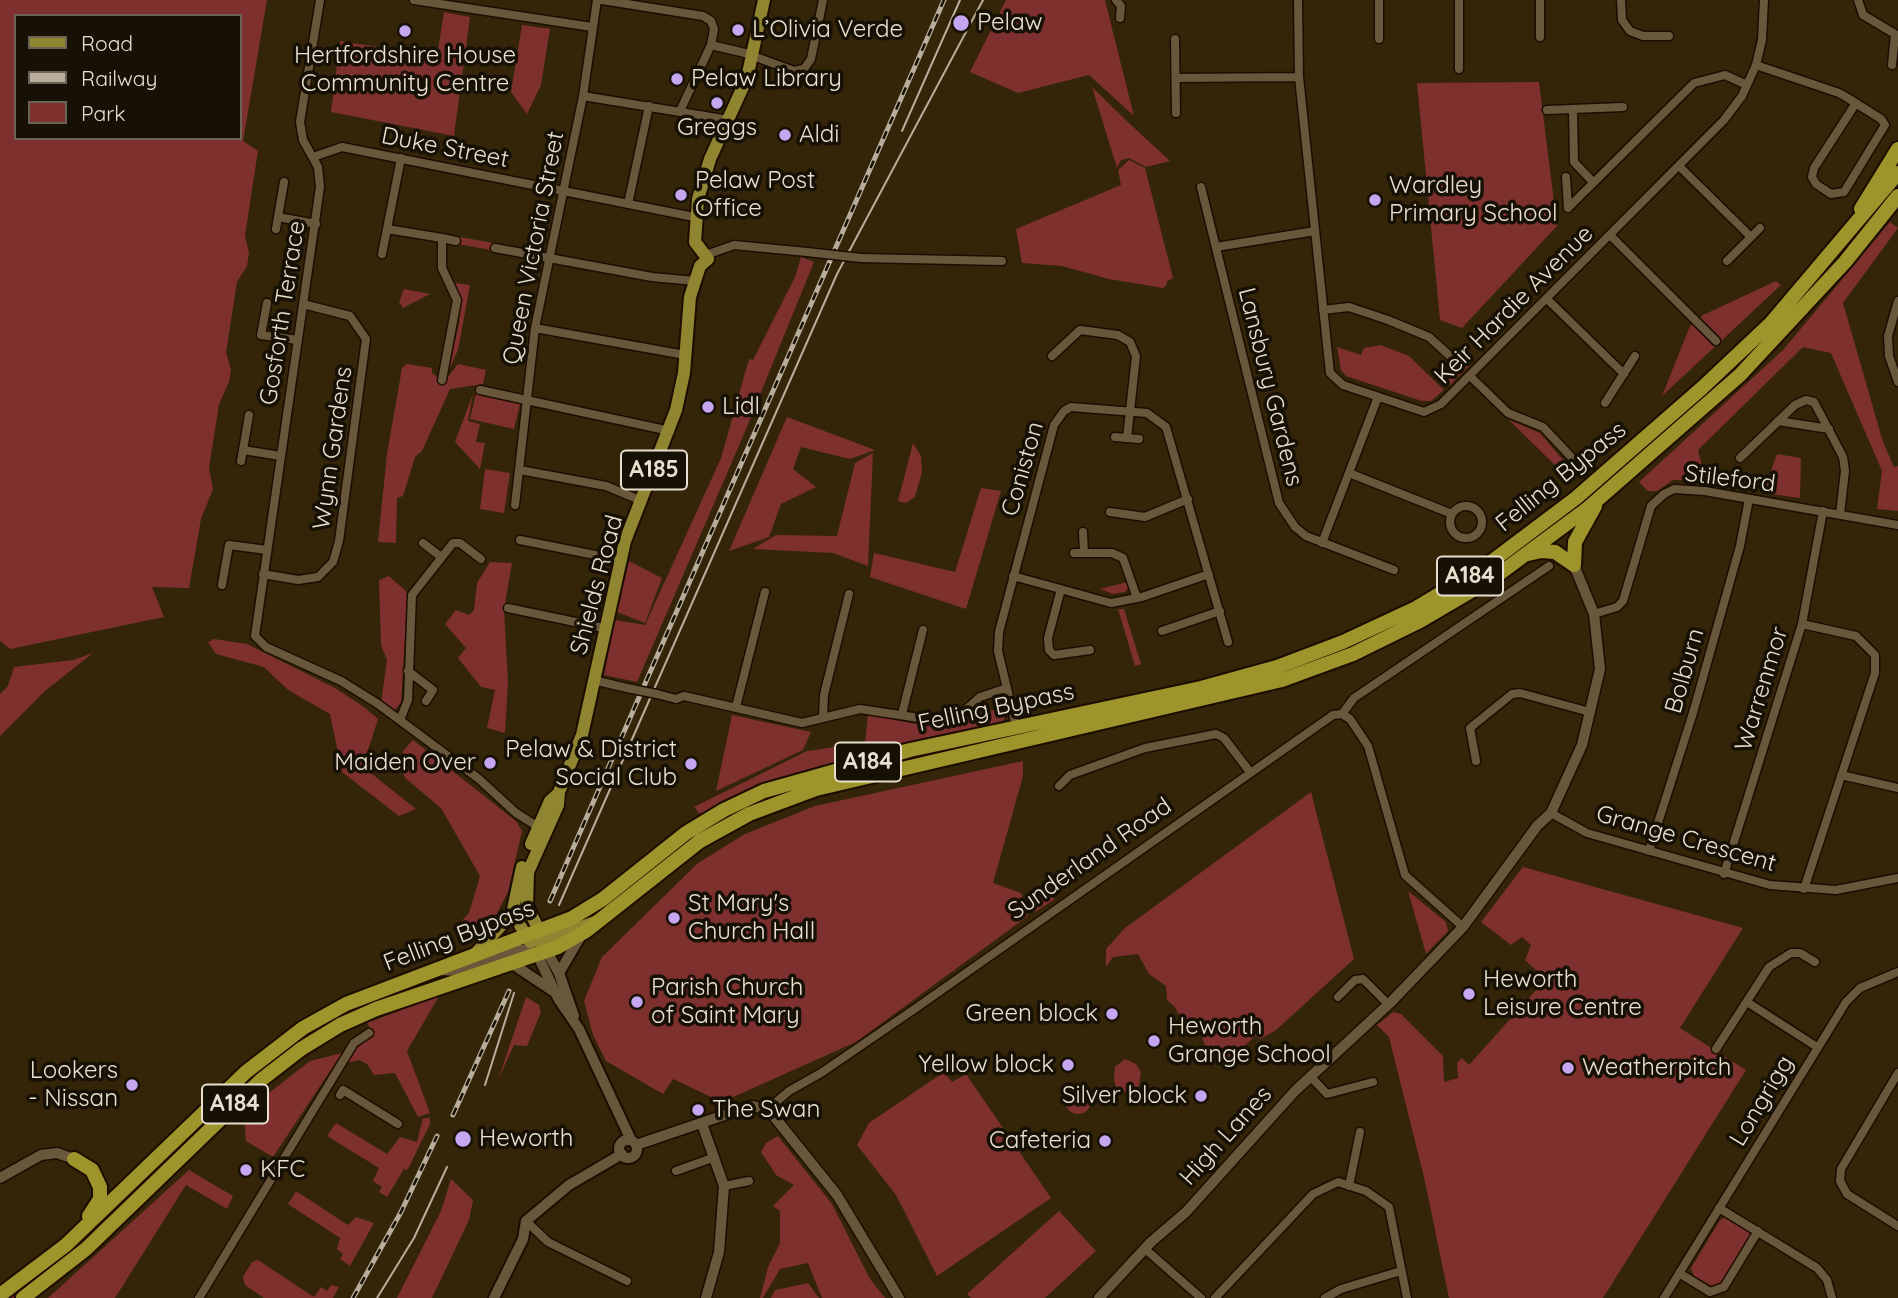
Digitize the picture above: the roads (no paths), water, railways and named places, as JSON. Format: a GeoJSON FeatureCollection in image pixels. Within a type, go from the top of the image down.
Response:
{"type":"FeatureCollection","features":[{"type":"Feature","properties":{"kind":"highway"},"geometry":{"type":"LineString","coordinates":[[1830,257],[1898,149]]}},
{"type":"Feature","properties":{"kind":"highway","name":"Felling Bypass"},"geometry":{"type":"LineString","coordinates":[[23,1298],[86,1248],[261,1080],[301,1049],[340,1025],[376,1009],[511,963],[592,907],[686,833],[764,791],[910,750],[1201,688],[1277,667],[1343,642],[1416,608],[1483,568],[1576,498],[1771,323],[1830,257],[1898,173]]}},
{"type":"Feature","properties":{"kind":"highway","name":"Felling Bypass"},"geometry":{"type":"LineString","coordinates":[[0,1294],[66,1245],[223,1094],[283,1042],[346,1004],[471,958],[584,933],[699,841],[781,800],[852,780],[1282,680],[1353,654],[1431,615],[1495,577],[1599,498],[1756,358],[1845,262],[1898,196]]}},
{"type":"Feature","properties":{"kind":"highway"},"geometry":{"type":"LineString","coordinates":[[1574,565],[1575,542],[1599,498]]}},
{"type":"Feature","properties":{"kind":"highway"},"geometry":{"type":"LineString","coordinates":[[1523,556],[1541,551],[1555,552],[1574,565]]}},
{"type":"Feature","properties":{"kind":"highway"},"geometry":{"type":"LineString","coordinates":[[584,933],[597,930],[613,921],[639,897],[655,875]]}},
{"type":"Feature","properties":{"kind":"highway"},"geometry":{"type":"LineString","coordinates":[[66,1245],[93,1212],[100,1193],[96,1175],[74,1159]]}},
{"type":"Feature","properties":{"kind":"main road"},"geometry":{"type":"LineString","coordinates":[[703,258],[695,243],[694,217],[705,174],[741,95],[764,0]]}},
{"type":"Feature","properties":{"kind":"main road","name":"Shields Road"},"geometry":{"type":"LineString","coordinates":[[542,829],[558,805],[559,792],[583,736],[620,560],[670,431],[685,355],[688,307],[703,258]]}},
{"type":"Feature","properties":{"kind":"main road","name":"A185"},"geometry":{"type":"LineString","coordinates":[[538,943],[525,897],[528,872],[542,829]]}},
{"type":"Feature","properties":{"kind":"main road","name":"A185"},"geometry":{"type":"LineString","coordinates":[[471,958],[504,926],[514,907],[522,868],[542,829]]}},
{"type":"Feature","properties":{"kind":"main road"},"geometry":{"type":"LineString","coordinates":[[494,1298],[523,1239],[526,1221],[569,1185],[628,1145],[611,1094],[576,1023],[559,973],[514,907]]}},
{"type":"Feature","properties":{"kind":"main road"},"geometry":{"type":"LineString","coordinates":[[439,970],[457,971],[583,924],[601,920]]}},
{"type":"Feature","properties":{"kind":"main road"},"geometry":{"type":"LineString","coordinates":[[559,973],[584,933]]}},
{"type":"Feature","properties":{"kind":"main road"},"geometry":{"type":"LineString","coordinates":[[538,943],[555,993],[576,1023]]}},
{"type":"Feature","properties":{"kind":"main road"},"geometry":{"type":"LineString","coordinates":[[511,963],[555,993]]}},
{"type":"Feature","properties":{"kind":"street","name":"Gosforth Terrace"},"geometry":{"type":"LineString","coordinates":[[320,0],[300,122],[303,140],[320,175],[316,224],[255,636],[265,647],[341,681],[400,720]]}},
{"type":"Feature","properties":{"kind":"street"},"geometry":{"type":"LineString","coordinates":[[414,0],[592,27]]}},
{"type":"Feature","properties":{"kind":"street","name":"Queen Victoria Street"},"geometry":{"type":"LineString","coordinates":[[515,505],[535,328],[547,257],[583,96],[597,0]]}},
{"type":"Feature","properties":{"kind":"street"},"geometry":{"type":"LineString","coordinates":[[602,0],[707,18],[714,29],[711,45],[680,111]]}},
{"type":"Feature","properties":{"kind":"street"},"geometry":{"type":"LineString","coordinates":[[711,45],[794,71],[804,69],[811,59],[822,0]]}},
{"type":"Feature","properties":{"kind":"street"},"geometry":{"type":"LineString","coordinates":[[1116,0],[1121,6],[1120,18]]}},
{"type":"Feature","properties":{"kind":"street","name":"Keir Hardie Avenue"},"geometry":{"type":"LineString","coordinates":[[1298,0],[1299,78],[1323,310],[1333,378],[1343,385],[1419,411],[1430,411],[1470,376],[1724,120],[1747,85],[1756,65],[1762,40],[1764,0]]}},
{"type":"Feature","properties":{"kind":"street"},"geometry":{"type":"LineString","coordinates":[[1379,0],[1379,39]]}},
{"type":"Feature","properties":{"kind":"street"},"geometry":{"type":"LineString","coordinates":[[1459,0],[1459,69]]}},
{"type":"Feature","properties":{"kind":"street"},"geometry":{"type":"LineString","coordinates":[[1540,0],[1540,37]]}},
{"type":"Feature","properties":{"kind":"street"},"geometry":{"type":"LineString","coordinates":[[1621,0],[1622,20],[1630,31],[1643,36],[1669,36]]}},
{"type":"Feature","properties":{"kind":"street"},"geometry":{"type":"LineString","coordinates":[[1857,0],[1863,15],[1895,34],[1892,65]]}},
{"type":"Feature","properties":{"kind":"street"},"geometry":{"type":"LineString","coordinates":[[1175,39],[1176,113]]}},
{"type":"Feature","properties":{"kind":"street"},"geometry":{"type":"LineString","coordinates":[[1756,65],[1830,89],[1856,103],[1885,125],[1844,192],[1831,194],[1816,184],[1812,177],[1814,168],[1856,103]]}},
{"type":"Feature","properties":{"kind":"street"},"geometry":{"type":"LineString","coordinates":[[1566,177],[1568,208],[1694,82],[1725,75],[1747,85]]}},
{"type":"Feature","properties":{"kind":"street"},"geometry":{"type":"LineString","coordinates":[[1175,78],[1299,78]]}},
{"type":"Feature","properties":{"kind":"street"},"geometry":{"type":"LineString","coordinates":[[583,96],[729,120]]}},
{"type":"Feature","properties":{"kind":"street"},"geometry":{"type":"LineString","coordinates":[[628,204],[649,106]]}},
{"type":"Feature","properties":{"kind":"street"},"geometry":{"type":"LineString","coordinates":[[1547,110],[1623,107]]}},
{"type":"Feature","properties":{"kind":"street"},"geometry":{"type":"LineString","coordinates":[[1573,110],[1574,162],[1593,182]]}},
{"type":"Feature","properties":{"kind":"street","name":"Duke Street"},"geometry":{"type":"LineString","coordinates":[[313,157],[342,147],[694,217]]}},
{"type":"Feature","properties":{"kind":"street"},"geometry":{"type":"LineString","coordinates":[[382,254],[401,158]]}},
{"type":"Feature","properties":{"kind":"street"},"geometry":{"type":"LineString","coordinates":[[1679,166],[1751,237]]}},
{"type":"Feature","properties":{"kind":"street"},"geometry":{"type":"LineString","coordinates":[[275,229],[284,182]]}},
{"type":"Feature","properties":{"kind":"street","name":"Lansbury Gardens"},"geometry":{"type":"LineString","coordinates":[[1201,187],[1274,491],[1295,527],[1322,543],[1394,570]]}},
{"type":"Feature","properties":{"kind":"street"},"geometry":{"type":"LineString","coordinates":[[278,217],[316,224]]}},
{"type":"Feature","properties":{"kind":"street"},"geometry":{"type":"LineString","coordinates":[[1727,261],[1760,228]]}},
{"type":"Feature","properties":{"kind":"street"},"geometry":{"type":"LineString","coordinates":[[387,229],[456,241]]}},
{"type":"Feature","properties":{"kind":"street"},"geometry":{"type":"LineString","coordinates":[[1216,247],[1315,232]]}},
{"type":"Feature","properties":{"kind":"street"},"geometry":{"type":"LineString","coordinates":[[1610,235],[1716,341]]}},
{"type":"Feature","properties":{"kind":"street"},"geometry":{"type":"LineString","coordinates":[[441,375],[457,308],[454,290],[442,268],[442,239]]}},
{"type":"Feature","properties":{"kind":"street"},"geometry":{"type":"LineString","coordinates":[[703,258],[734,245],[861,258],[1002,261]]}},
{"type":"Feature","properties":{"kind":"street"},"geometry":{"type":"LineString","coordinates":[[495,248],[695,281]]}},
{"type":"Feature","properties":{"kind":"street"},"geometry":{"type":"LineString","coordinates":[[1547,299],[1624,374]]}},
{"type":"Feature","properties":{"kind":"street"},"geometry":{"type":"LineString","coordinates":[[1898,302],[1888,336],[1889,356],[1898,382]]}},
{"type":"Feature","properties":{"kind":"street"},"geometry":{"type":"LineString","coordinates":[[259,345],[267,303]]}},
{"type":"Feature","properties":{"kind":"street","name":"Wynn Gardens"},"geometry":{"type":"LineString","coordinates":[[264,574],[298,580],[318,577],[333,562],[340,541],[366,339],[350,316],[303,304]]}},
{"type":"Feature","properties":{"kind":"street"},"geometry":{"type":"LineString","coordinates":[[1323,310],[1349,307],[1388,320],[1429,337],[1450,356]]}},
{"type":"Feature","properties":{"kind":"street"},"geometry":{"type":"LineString","coordinates":[[535,328],[685,355]]}},
{"type":"Feature","properties":{"kind":"street"},"geometry":{"type":"LineString","coordinates":[[1052,356],[1080,330],[1125,338],[1134,348],[1136,356],[1126,438]]}},
{"type":"Feature","properties":{"kind":"street"},"geometry":{"type":"LineString","coordinates":[[261,335],[298,340]]}},
{"type":"Feature","properties":{"kind":"street"},"geometry":{"type":"LineString","coordinates":[[1605,403],[1636,356]]}},
{"type":"Feature","properties":{"kind":"street"},"geometry":{"type":"LineString","coordinates":[[1470,376],[1508,413],[1543,427],[1573,459]]}},
{"type":"Feature","properties":{"kind":"street"},"geometry":{"type":"LineString","coordinates":[[480,390],[670,431]]}},
{"type":"Feature","properties":{"kind":"street"},"geometry":{"type":"LineString","coordinates":[[1322,543],[1378,397]]}},
{"type":"Feature","properties":{"kind":"street"},"geometry":{"type":"LineString","coordinates":[[1740,458],[1795,405],[1806,400],[1814,402],[1821,410],[1843,457],[1845,471],[1840,514]]}},
{"type":"Feature","properties":{"kind":"street","name":"Coniston"},"geometry":{"type":"LineString","coordinates":[[1020,742],[997,642],[1058,417],[1064,411],[1079,405],[1131,411],[1155,416],[1166,427],[1228,642]]}},
{"type":"Feature","properties":{"kind":"street"},"geometry":{"type":"LineString","coordinates":[[241,461],[249,415]]}},
{"type":"Feature","properties":{"kind":"street"},"geometry":{"type":"LineString","coordinates":[[1778,421],[1829,429]]}},
{"type":"Feature","properties":{"kind":"street"},"geometry":{"type":"LineString","coordinates":[[1115,437],[1139,439]]}},
{"type":"Feature","properties":{"kind":"street"},"geometry":{"type":"LineString","coordinates":[[243,450],[281,456]]}},
{"type":"Feature","properties":{"kind":"street"},"geometry":{"type":"LineString","coordinates":[[520,470],[606,486],[642,501]]}},
{"type":"Feature","properties":{"kind":"street"},"geometry":{"type":"LineString","coordinates":[[1349,473],[1452,514]]}},
{"type":"Feature","properties":{"kind":"street","name":"Stileford"},"geometry":{"type":"LineString","coordinates":[[1594,614],[1618,607],[1623,601],[1646,520],[1654,502],[1664,494],[1683,487],[1898,525]]}},
{"type":"Feature","properties":{"kind":"street"},"geometry":{"type":"LineString","coordinates":[[1110,512],[1145,517],[1188,499]]}},
{"type":"Feature","properties":{"kind":"street","name":"Bolburn"},"geometry":{"type":"LineString","coordinates":[[1649,851],[1693,713],[1741,546],[1749,499]]}},
{"type":"Feature","properties":{"kind":"street"},"geometry":{"type":"LineString","coordinates":[[1460,505],[1471,507],[1481,522],[1477,534],[1471,538],[1458,535],[1452,514],[1460,505]]}},
{"type":"Feature","properties":{"kind":"street","name":"Warrenmor"},"geometry":{"type":"LineString","coordinates":[[1724,874],[1802,624],[1823,511]]}},
{"type":"Feature","properties":{"kind":"street"},"geometry":{"type":"LineString","coordinates":[[1083,532],[1084,553]]}},
{"type":"Feature","properties":{"kind":"street"},"geometry":{"type":"LineString","coordinates":[[222,584],[230,535]]}},
{"type":"Feature","properties":{"kind":"street"},"geometry":{"type":"LineString","coordinates":[[520,540],[620,560]]}},
{"type":"Feature","properties":{"kind":"street"},"geometry":{"type":"LineString","coordinates":[[481,559],[457,542],[441,557],[412,595],[408,700],[400,720],[479,779],[516,813],[542,829]]}},
{"type":"Feature","properties":{"kind":"street"},"geometry":{"type":"LineString","coordinates":[[423,543],[441,557]]}},
{"type":"Feature","properties":{"kind":"street"},"geometry":{"type":"LineString","coordinates":[[229,545],[267,550]]}},
{"type":"Feature","properties":{"kind":"street"},"geometry":{"type":"LineString","coordinates":[[1074,553],[1112,553],[1124,558],[1137,598]]}},
{"type":"Feature","properties":{"kind":"street","name":"High Lanes"},"geometry":{"type":"LineString","coordinates":[[1099,1298],[1144,1248],[1186,1212],[1310,1076],[1388,1004],[1463,926],[1537,826],[1551,813],[1572,771],[1600,669],[1594,614],[1574,565]]}},
{"type":"Feature","properties":{"kind":"street","name":"Sunderland Road"},"geometry":{"type":"LineString","coordinates":[[768,1109],[789,1091],[821,1073],[906,1015],[1250,772],[1333,715],[1342,714],[1354,698],[1549,566]]}},
{"type":"Feature","properties":{"kind":"street"},"geometry":{"type":"LineString","coordinates":[[1013,576],[1111,603],[1137,598],[1209,574]]}},
{"type":"Feature","properties":{"kind":"street"},"geometry":{"type":"LineString","coordinates":[[1061,589],[1048,638],[1049,650],[1054,655],[1090,650]]}},
{"type":"Feature","properties":{"kind":"street"},"geometry":{"type":"LineString","coordinates":[[736,707],[765,592]]}},
{"type":"Feature","properties":{"kind":"street"},"geometry":{"type":"LineString","coordinates":[[823,717],[824,695],[849,594]]}},
{"type":"Feature","properties":{"kind":"street"},"geometry":{"type":"LineString","coordinates":[[508,608],[604,628]]}},
{"type":"Feature","properties":{"kind":"street"},"geometry":{"type":"LineString","coordinates":[[1162,631],[1220,611]]}},
{"type":"Feature","properties":{"kind":"street"},"geometry":{"type":"LineString","coordinates":[[1802,624],[1856,636],[1875,655],[1875,673],[1804,889]]}},
{"type":"Feature","properties":{"kind":"street"},"geometry":{"type":"LineString","coordinates":[[902,714],[923,631]]}},
{"type":"Feature","properties":{"kind":"street"},"geometry":{"type":"LineString","coordinates":[[408,671],[433,690],[426,701]]}},
{"type":"Feature","properties":{"kind":"street"},"geometry":{"type":"LineString","coordinates":[[593,680],[676,699],[684,696],[802,723],[860,709],[939,721],[960,715],[980,697],[1007,688]]}},
{"type":"Feature","properties":{"kind":"street"},"geometry":{"type":"LineString","coordinates":[[1475,761],[1470,728],[1512,694],[1520,693],[1590,712]]}},
{"type":"Feature","properties":{"kind":"street"},"geometry":{"type":"LineString","coordinates":[[1342,714],[1350,719],[1368,746],[1405,875],[1463,926]]}},
{"type":"Feature","properties":{"kind":"street"},"geometry":{"type":"LineString","coordinates":[[1059,786],[1070,775],[1145,748],[1216,734],[1224,738],[1250,772]]}},
{"type":"Feature","properties":{"kind":"street"},"geometry":{"type":"LineString","coordinates":[[1841,775],[1898,788]]}},
{"type":"Feature","properties":{"kind":"street","name":"Grange Crescent"},"geometry":{"type":"LineString","coordinates":[[1551,813],[1587,833],[1724,874],[1804,889],[1836,890],[1898,878]]}},
{"type":"Feature","properties":{"kind":"street"},"geometry":{"type":"LineString","coordinates":[[1717,1049],[1769,968],[1791,953],[1800,953],[1815,962]]}},
{"type":"Feature","properties":{"kind":"street","name":"Longrigg"},"geometry":{"type":"LineString","coordinates":[[1664,1298],[1852,995],[1860,988],[1898,972]]}},
{"type":"Feature","properties":{"kind":"street"},"geometry":{"type":"LineString","coordinates":[[1338,997],[1355,980],[1363,979],[1388,1004]]}},
{"type":"Feature","properties":{"kind":"street"},"geometry":{"type":"LineString","coordinates":[[1748,1002],[1818,1047]]}},
{"type":"Feature","properties":{"kind":"street"},"geometry":{"type":"LineString","coordinates":[[199,1298],[354,1043],[369,1033]]}},
{"type":"Feature","properties":{"kind":"street"},"geometry":{"type":"LineString","coordinates":[[1898,1073],[1841,1169],[1840,1181],[1847,1194],[1898,1226]]}},
{"type":"Feature","properties":{"kind":"street"},"geometry":{"type":"LineString","coordinates":[[1310,1076],[1327,1094],[1373,1082]]}},
{"type":"Feature","properties":{"kind":"street"},"geometry":{"type":"LineString","coordinates":[[340,1095],[343,1090],[398,1124]]}},
{"type":"Feature","properties":{"kind":"street"},"geometry":{"type":"LineString","coordinates":[[628,1145],[702,1124],[751,1106],[768,1109],[777,1115],[837,1195],[899,1298]]}},
{"type":"Feature","properties":{"kind":"street"},"geometry":{"type":"LineString","coordinates":[[702,1124],[724,1186],[719,1252],[706,1298]]}},
{"type":"Feature","properties":{"kind":"street"},"geometry":{"type":"LineString","coordinates":[[1349,1186],[1360,1132]]}},
{"type":"Feature","properties":{"kind":"street"},"geometry":{"type":"LineString","coordinates":[[0,1178],[41,1155],[57,1153],[74,1159]]}},
{"type":"Feature","properties":{"kind":"street"},"geometry":{"type":"LineString","coordinates":[[676,1171],[715,1157]]}},
{"type":"Feature","properties":{"kind":"street"},"geometry":{"type":"LineString","coordinates":[[724,1186],[748,1181]]}},
{"type":"Feature","properties":{"kind":"street"},"geometry":{"type":"LineString","coordinates":[[1215,1298],[1313,1194],[1338,1182],[1367,1191],[1389,1207],[1407,1298]]}},
{"type":"Feature","properties":{"kind":"street"},"geometry":{"type":"LineString","coordinates":[[1719,1208],[1822,1272],[1832,1298]]}},
{"type":"Feature","properties":{"kind":"street"},"geometry":{"type":"LineString","coordinates":[[526,1221],[548,1242],[627,1282]]}},
{"type":"Feature","properties":{"kind":"street"},"geometry":{"type":"LineString","coordinates":[[1679,1273],[1710,1292],[1724,1287],[1758,1231]]}},
{"type":"Feature","properties":{"kind":"street"},"geometry":{"type":"LineString","coordinates":[[1144,1248],[1201,1298]]}},
{"type":"Feature","properties":{"kind":"street"},"geometry":{"type":"LineString","coordinates":[[1325,1298],[1341,1289],[1401,1271]]}},
{"type":"Feature","properties":{"kind":"tram line"},"geometry":{"type":"LineString","coordinates":[[902,131],[960,0]]}},
{"type":"Feature","properties":{"kind":"tram line"},"geometry":{"type":"LineString","coordinates":[[559,905],[837,274],[983,0]]}},
{"type":"Feature","properties":{"kind":"tram line"},"geometry":{"type":"LineString","coordinates":[[485,1085],[514,993]]}},
{"type":"Feature","properties":{"kind":"tram line"},"geometry":{"type":"LineString","coordinates":[[377,1298],[414,1238],[447,1167]]}},
{"type":"Feature","properties":{"kind":"railway"},"geometry":{"type":"LineString","coordinates":[[550,901],[944,0]]}},
{"type":"Feature","properties":{"kind":"railway"},"geometry":{"type":"LineString","coordinates":[[453,1115],[509,991]]}},
{"type":"Feature","properties":{"kind":"railway"},"geometry":{"type":"LineString","coordinates":[[353,1298],[401,1212],[437,1136]]}},
{"type":"Feature","properties":{"kind":"place","name":"Pelaw"},"geometry":{"type":"Point","coordinates":[961,23]}},
{"type":"Feature","properties":{"kind":"place","name":"L’Olivia Verde"},"geometry":{"type":"Point","coordinates":[738,30]}},
{"type":"Feature","properties":{"kind":"place","name":"Hertfordshire House Community Centre"},"geometry":{"type":"Point","coordinates":[405,31]}},
{"type":"Feature","properties":{"kind":"place","name":"Pelaw Library"},"geometry":{"type":"Point","coordinates":[677,79]}},
{"type":"Feature","properties":{"kind":"place","name":"Greggs"},"geometry":{"type":"Point","coordinates":[717,103]}},
{"type":"Feature","properties":{"kind":"place","name":"Aldi"},"geometry":{"type":"Point","coordinates":[785,135]}},
{"type":"Feature","properties":{"kind":"place","name":"Pelaw Post Office"},"geometry":{"type":"Point","coordinates":[681,195]}},
{"type":"Feature","properties":{"kind":"place","name":"Wardley Primary School"},"geometry":{"type":"Point","coordinates":[1375,200]}},
{"type":"Feature","properties":{"kind":"place","name":"Lidl"},"geometry":{"type":"Point","coordinates":[708,407]}},
{"type":"Feature","properties":{"kind":"place","name":"Maiden Over"},"geometry":{"type":"Point","coordinates":[490,763]}},
{"type":"Feature","properties":{"kind":"place","name":"Pelaw & District Social Club"},"geometry":{"type":"Point","coordinates":[691,764]}},
{"type":"Feature","properties":{"kind":"place","name":"St Mary's Church Hall"},"geometry":{"type":"Point","coordinates":[674,918]}},
{"type":"Feature","properties":{"kind":"place","name":"Heworth Leisure Centre"},"geometry":{"type":"Point","coordinates":[1469,994]}},
{"type":"Feature","properties":{"kind":"place","name":"Parish Church of Saint Mary"},"geometry":{"type":"Point","coordinates":[637,1002]}},
{"type":"Feature","properties":{"kind":"place","name":"Green block"},"geometry":{"type":"Point","coordinates":[1112,1014]}},
{"type":"Feature","properties":{"kind":"place","name":"Heworth Grange School"},"geometry":{"type":"Point","coordinates":[1154,1041]}},
{"type":"Feature","properties":{"kind":"place","name":"Yellow block"},"geometry":{"type":"Point","coordinates":[1068,1065]}},
{"type":"Feature","properties":{"kind":"place","name":"Weatherpitch"},"geometry":{"type":"Point","coordinates":[1568,1068]}},
{"type":"Feature","properties":{"kind":"place","name":"Lookers - Nissan"},"geometry":{"type":"Point","coordinates":[132,1085]}},
{"type":"Feature","properties":{"kind":"place","name":"Silver block"},"geometry":{"type":"Point","coordinates":[1201,1096]}},
{"type":"Feature","properties":{"kind":"place","name":"The Swan"},"geometry":{"type":"Point","coordinates":[698,1110]}},
{"type":"Feature","properties":{"kind":"place","name":"Heworth"},"geometry":{"type":"Point","coordinates":[463,1139]}},
{"type":"Feature","properties":{"kind":"place","name":"Cafeteria"},"geometry":{"type":"Point","coordinates":[1105,1141]}},
{"type":"Feature","properties":{"kind":"place","name":"KFC"},"geometry":{"type":"Point","coordinates":[246,1170]}}]}
